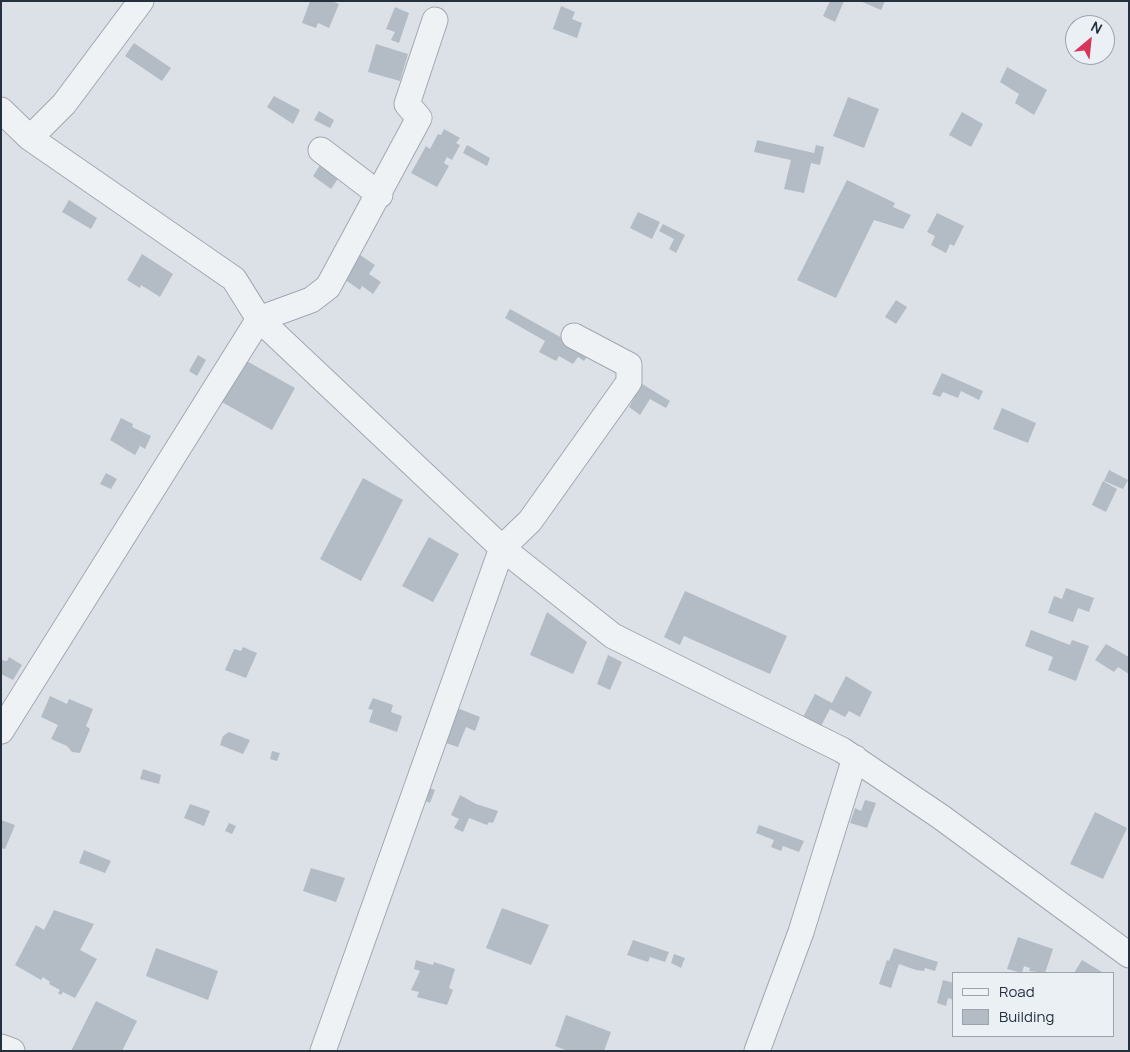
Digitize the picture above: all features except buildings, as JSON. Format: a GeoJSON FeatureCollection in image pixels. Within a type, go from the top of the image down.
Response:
{"type":"FeatureCollection","features":[{"type":"Feature","properties":{"kind":"street"},"geometry":{"type":"LineString","coordinates":[[30,138],[64,104],[141,1]]}},
{"type":"Feature","properties":{"kind":"street"},"geometry":{"type":"LineString","coordinates":[[1,730],[259,319],[311,300],[328,287],[380,195],[419,118],[407,104],[435,20]]}},
{"type":"Feature","properties":{"kind":"street"},"geometry":{"type":"LineString","coordinates":[[1,110],[30,138],[234,280],[259,319],[502,548],[613,636],[855,758],[941,817],[1129,955]]}},
{"type":"Feature","properties":{"kind":"street"},"geometry":{"type":"LineString","coordinates":[[321,150],[380,195]]}},
{"type":"Feature","properties":{"kind":"street"},"geometry":{"type":"LineString","coordinates":[[322,1051],[502,548],[530,521],[629,382],[629,365],[574,336]]}},
{"type":"Feature","properties":{"kind":"street"},"geometry":{"type":"LineString","coordinates":[[757,1051],[801,932],[855,758]]}},
{"type":"Feature","properties":{"kind":"street"},"geometry":{"type":"LineString","coordinates":[[1,1047],[12,1051]]}}]}
